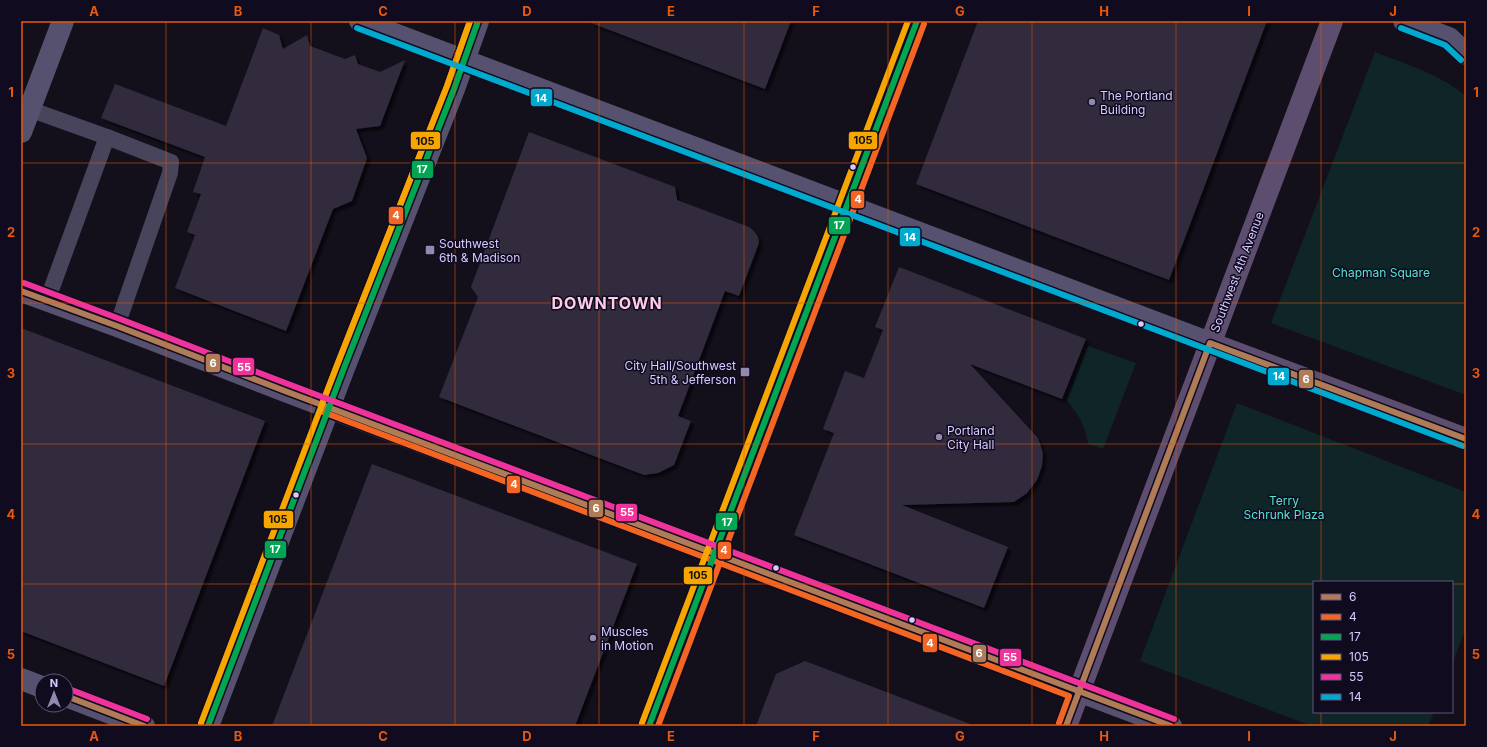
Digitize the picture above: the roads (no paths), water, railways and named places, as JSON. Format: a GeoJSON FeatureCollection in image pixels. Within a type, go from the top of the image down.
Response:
{"type":"FeatureCollection","features":[{"type":"Feature","properties":{"kind":"main road"},"geometry":{"type":"LineString","coordinates":[[21,132],[63,21]]}},
{"type":"Feature","properties":{"kind":"main road"},"geometry":{"type":"LineString","coordinates":[[360,21],[1466,440]]}},
{"type":"Feature","properties":{"kind":"main road"},"geometry":{"type":"LineString","coordinates":[[208,726],[329,407],[452,97],[478,21]]}},
{"type":"Feature","properties":{"kind":"main road"},"geometry":{"type":"LineString","coordinates":[[649,726],[917,21]]}},
{"type":"Feature","properties":{"kind":"main road","name":"Southwest 4th Avenue"},"geometry":{"type":"LineString","coordinates":[[1066,726],[1332,21]]}},
{"type":"Feature","properties":{"kind":"main road"},"geometry":{"type":"LineString","coordinates":[[1404,21],[1449,38],[1466,54]]}},
{"type":"Feature","properties":{"kind":"main road"},"geometry":{"type":"LineString","coordinates":[[21,291],[117,326],[1171,726]]}},
{"type":"Feature","properties":{"kind":"main road"},"geometry":{"type":"LineString","coordinates":[[21,679],[34,684]]}},
{"type":"Feature","properties":{"kind":"main road"},"geometry":{"type":"LineString","coordinates":[[74,699],[144,726]]}},
{"type":"Feature","properties":{"kind":"lane"},"geometry":{"type":"LineString","coordinates":[[30,109],[170,162],[170,173],[117,326]]}},
{"type":"Feature","properties":{"kind":"lane"},"geometry":{"type":"LineString","coordinates":[[47,301],[107,137]]}},
{"type":"Feature","properties":{"kind":"place","name":"The Portland Building"},"geometry":{"type":"Point","coordinates":[1092,102]}},
{"type":"Feature","properties":{"kind":"place","name":"Southwest 6th & Madison"},"geometry":{"type":"Point","coordinates":[430,250]}},
{"type":"Feature","properties":{"kind":"place","name":"City Hall/Southwest 5th & Jefferson"},"geometry":{"type":"Point","coordinates":[745,372]}},
{"type":"Feature","properties":{"kind":"place","name":"Portland City Hall"},"geometry":{"type":"Point","coordinates":[939,437]}},
{"type":"Feature","properties":{"kind":"place","name":"Muscles in Motion"},"geometry":{"type":"Point","coordinates":[593,638]}},
{"type":"Feature","properties":{"kind":"district","name":"DOWNTOWN"},"geometry":{"type":"Point","coordinates":[607,303]}},
{"type":"Feature","properties":{"kind":"park label","name":"Chapman Square"},"geometry":{"type":"Point","coordinates":[1381,272]}},
{"type":"Feature","properties":{"kind":"park label","name":"Terry Schrunk Plaza"},"geometry":{"type":"Point","coordinates":[1284,507]}}]}
